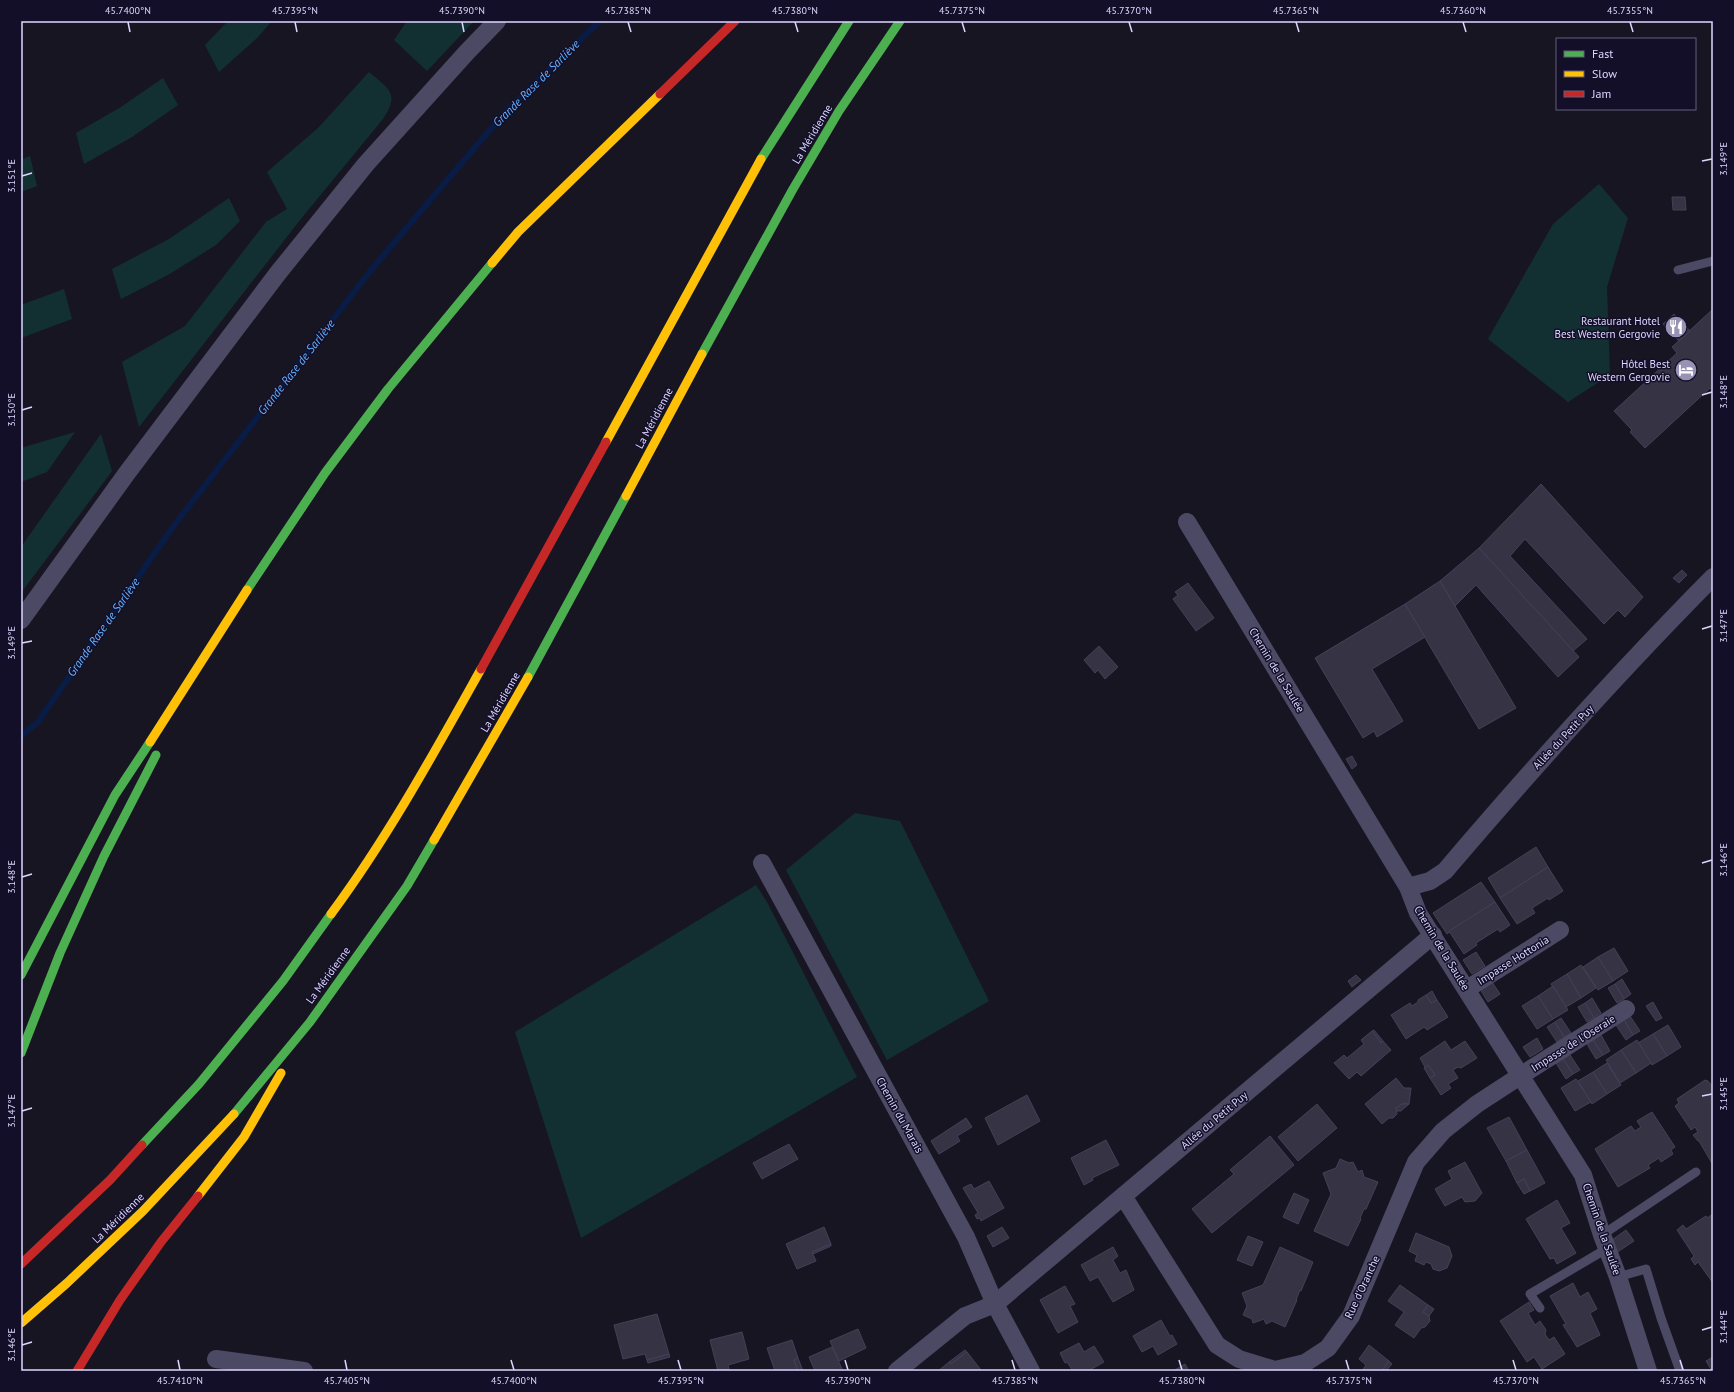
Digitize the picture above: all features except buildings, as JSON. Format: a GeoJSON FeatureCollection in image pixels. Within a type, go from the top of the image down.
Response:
{"type":"FeatureCollection","features":[{"type":"Feature","properties":{"kind":"highway"},"geometry":{"type":"LineString","coordinates":[[21,975],[115,795],[202,663],[272,550],[325,473],[388,389],[518,232],[735,21]]}},
{"type":"Feature","properties":{"kind":"highway"},"geometry":{"type":"LineString","coordinates":[[21,1264],[110,1180],[199,1084],[283,981],[360,875],[410,795],[516,608],[756,167],[849,21]]}},
{"type":"Feature","properties":{"kind":"highway","name":"La Méridienne"},"geometry":{"type":"LineString","coordinates":[[21,1323],[67,1283],[143,1212],[235,1113],[310,1022],[407,886],[525,684],[712,335],[793,189],[839,112],[900,21]]}},
{"type":"Feature","properties":{"kind":"highway"},"geometry":{"type":"LineString","coordinates":[[21,1053],[60,952],[104,856],[202,663]]}},
{"type":"Feature","properties":{"kind":"highway"},"geometry":{"type":"LineString","coordinates":[[77,1371],[120,1300],[162,1242],[244,1137],[310,1022]]}},
{"type":"Feature","properties":{"kind":"street"},"geometry":{"type":"LineString","coordinates":[[21,620],[127,473],[278,273],[366,164],[497,21]]}},
{"type":"Feature","properties":{"kind":"street","name":"Chemin de la Saulée"},"geometry":{"type":"LineString","coordinates":[[1187,522],[1408,887],[1418,913],[1583,1175],[1648,1371]]}},
{"type":"Feature","properties":{"kind":"street","name":"Allée du Petit Puy"},"geometry":{"type":"LineString","coordinates":[[1408,887],[1430,880],[1445,871],[1516,788],[1670,620],[1713,577]]}},
{"type":"Feature","properties":{"kind":"street","name":"Chemin du Marais"},"geometry":{"type":"LineString","coordinates":[[762,863],[966,1237],[995,1304],[1031,1371]]}},
{"type":"Feature","properties":{"kind":"street","name":"Impasse Hottonia"},"geometry":{"type":"LineString","coordinates":[[1467,989],[1560,930]]}},
{"type":"Feature","properties":{"kind":"street","name":"Allée du Petit Puy"},"geometry":{"type":"LineString","coordinates":[[897,1371],[965,1316],[995,1304],[1433,935]]}},
{"type":"Feature","properties":{"kind":"street","name":"Impasse de l'Oseraie"},"geometry":{"type":"LineString","coordinates":[[1520,1076],[1626,1009]]}},
{"type":"Feature","properties":{"kind":"street","name":"Rue d'Oranche"},"geometry":{"type":"LineString","coordinates":[[1123,1196],[1217,1345],[1239,1359],[1275,1370],[1305,1363],[1328,1348],[1351,1316],[1416,1162],[1443,1131],[1477,1104],[1520,1076]]}},
{"type":"Feature","properties":{"kind":"street"},"geometry":{"type":"LineString","coordinates":[[216,1359],[304,1371]]}},
{"type":"Feature","properties":{"kind":"lane"},"geometry":{"type":"LineString","coordinates":[[1678,270],[1713,261]]}},
{"type":"Feature","properties":{"kind":"lane"},"geometry":{"type":"LineString","coordinates":[[1540,1308],[1530,1294],[1605,1242],[1696,1172]]}},
{"type":"Feature","properties":{"kind":"lane"},"geometry":{"type":"LineString","coordinates":[[1618,1277],[1646,1269],[1661,1318],[1680,1371]]}},
{"type":"Feature","properties":{"kind":"green space"},"geometry":{"type":"Polygon","coordinates":[[[228,21],[272,21],[257,38],[219,72],[205,45],[228,21]]]}},
{"type":"Feature","properties":{"kind":"green space"},"geometry":{"type":"Polygon","coordinates":[[[407,21],[474,21],[427,71],[394,40],[407,21]]]}},
{"type":"Feature","properties":{"kind":"green space"},"geometry":{"type":"Polygon","coordinates":[[[369,72],[387,87],[390,92],[391,103],[383,119],[300,220],[139,427],[122,362],[185,326],[266,222],[287,209],[267,172],[318,128],[369,72]]]}},
{"type":"Feature","properties":{"kind":"green space"},"geometry":{"type":"Polygon","coordinates":[[[163,78],[178,105],[132,137],[84,164],[76,133],[121,107],[163,78]]]}},
{"type":"Feature","properties":{"kind":"green space"},"geometry":{"type":"Polygon","coordinates":[[[30,156],[37,186],[21,192],[21,160],[30,156]]]}},
{"type":"Feature","properties":{"kind":"green space"},"geometry":{"type":"Polygon","coordinates":[[[1599,184],[1628,218],[1607,287],[1610,375],[1568,402],[1488,339],[1553,224],[1599,184]]]}},
{"type":"Feature","properties":{"kind":"green space"},"geometry":{"type":"Polygon","coordinates":[[[229,198],[240,221],[216,245],[168,275],[121,299],[112,269],[169,239],[229,198]]]}},
{"type":"Feature","properties":{"kind":"green space"},"geometry":{"type":"Polygon","coordinates":[[[64,289],[72,319],[21,338],[21,305],[64,289]]]}},
{"type":"Feature","properties":{"kind":"green space"},"geometry":{"type":"Polygon","coordinates":[[[75,432],[47,472],[21,482],[21,448],[75,432]]]}},
{"type":"Feature","properties":{"kind":"green space"},"geometry":{"type":"Polygon","coordinates":[[[101,434],[112,471],[21,593],[21,547],[101,434]]]}},
{"type":"Feature","properties":{"kind":"green space"},"geometry":{"type":"Polygon","coordinates":[[[855,813],[900,821],[989,1001],[887,1060],[786,870],[855,813]]]}},
{"type":"Feature","properties":{"kind":"green space"},"geometry":{"type":"Polygon","coordinates":[[[756,885],[767,902],[857,1077],[581,1238],[515,1032],[756,885]]]}},
{"type":"Feature","properties":{"kind":"waterway","name":"Grande Rase de Sarliève"},"geometry":{"type":"LineString","coordinates":[[21,736],[38,722],[172,528],[371,270],[505,112],[600,21]]}},
{"type":"Feature","properties":{"kind":"traffic: fast"},"geometry":{"type":"LineString","coordinates":[[761,159],[849,21]]}},
{"type":"Feature","properties":{"kind":"traffic: fast"},"geometry":{"type":"LineString","coordinates":[[702,354],[793,189],[839,111],[900,21]]}},
{"type":"Feature","properties":{"kind":"traffic: fast"},"geometry":{"type":"LineString","coordinates":[[247,590],[325,473],[388,389],[492,263]]}},
{"type":"Feature","properties":{"kind":"traffic: fast"},"geometry":{"type":"LineString","coordinates":[[528,677],[626,496]]}},
{"type":"Feature","properties":{"kind":"traffic: fast"},"geometry":{"type":"LineString","coordinates":[[21,975],[115,795],[150,742]]}},
{"type":"Feature","properties":{"kind":"traffic: fast"},"geometry":{"type":"LineString","coordinates":[[21,1053],[60,953],[104,856],[156,755]]}},
{"type":"Feature","properties":{"kind":"traffic: fast"},"geometry":{"type":"LineString","coordinates":[[234,1114],[310,1022],[407,886],[434,840]]}},
{"type":"Feature","properties":{"kind":"traffic: fast"},"geometry":{"type":"LineString","coordinates":[[142,1145],[199,1084],[283,981],[331,914]]}},
{"type":"Feature","properties":{"kind":"traffic: slow"},"geometry":{"type":"LineString","coordinates":[[492,263],[518,232],[660,94]]}},
{"type":"Feature","properties":{"kind":"traffic: slow"},"geometry":{"type":"LineString","coordinates":[[606,442],[761,159]]}},
{"type":"Feature","properties":{"kind":"traffic: slow"},"geometry":{"type":"LineString","coordinates":[[626,496],[702,354]]}},
{"type":"Feature","properties":{"kind":"traffic: slow"},"geometry":{"type":"LineString","coordinates":[[150,742],[247,590]]}},
{"type":"Feature","properties":{"kind":"traffic: slow"},"geometry":{"type":"LineString","coordinates":[[331,914],[352,885],[391,825],[481,669]]}},
{"type":"Feature","properties":{"kind":"traffic: slow"},"geometry":{"type":"LineString","coordinates":[[434,840],[528,677]]}},
{"type":"Feature","properties":{"kind":"traffic: slow"},"geometry":{"type":"LineString","coordinates":[[198,1196],[244,1137],[281,1073]]}},
{"type":"Feature","properties":{"kind":"traffic: slow"},"geometry":{"type":"LineString","coordinates":[[21,1323],[67,1283],[143,1211],[234,1114]]}},
{"type":"Feature","properties":{"kind":"traffic: jam"},"geometry":{"type":"LineString","coordinates":[[660,94],[735,21]]}},
{"type":"Feature","properties":{"kind":"traffic: jam"},"geometry":{"type":"LineString","coordinates":[[481,669],[606,442]]}},
{"type":"Feature","properties":{"kind":"traffic: jam"},"geometry":{"type":"LineString","coordinates":[[21,1264],[110,1180],[142,1145]]}},
{"type":"Feature","properties":{"kind":"traffic: jam"},"geometry":{"type":"LineString","coordinates":[[77,1371],[120,1300],[161,1242],[198,1196]]}},
{"type":"Feature","properties":{"kind":"place","name":"Restaurant Hotel Best Western Gergovie"},"geometry":{"type":"Point","coordinates":[1676,327]}},
{"type":"Feature","properties":{"kind":"place","name":"Hôtel Best Western Gergovie"},"geometry":{"type":"Point","coordinates":[1686,370]}}]}
